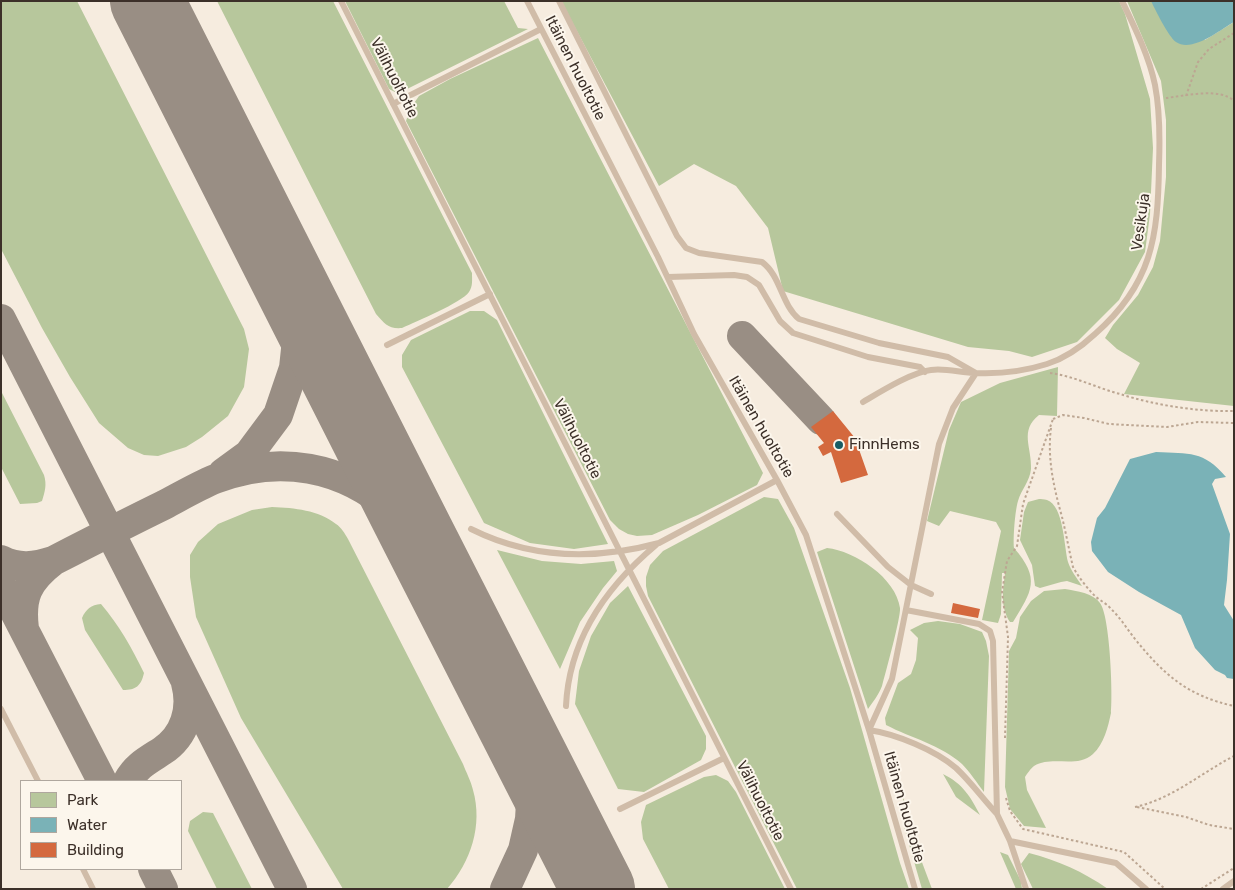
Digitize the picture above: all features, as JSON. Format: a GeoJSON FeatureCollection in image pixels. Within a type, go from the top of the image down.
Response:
{"type":"FeatureCollection","features":[{"type":"Feature","properties":{"kind":"lane","name":"Välihuoltotie"},"geometry":{"type":"LineString","coordinates":[[341,1],[791,889]]}},
{"type":"Feature","properties":{"kind":"lane","name":"Itäinen huoltotie"},"geometry":{"type":"LineString","coordinates":[[527,1],[668,277],[694,334],[806,535],[868,730],[915,889]]}},
{"type":"Feature","properties":{"kind":"lane"},"geometry":{"type":"LineString","coordinates":[[559,1],[677,236],[686,248],[699,253],[762,262],[770,268],[792,312],[799,319],[879,343],[948,356],[976,373],[953,408],[939,444],[892,678],[868,730],[883,732],[931,752],[955,768],[997,814],[1010,841],[1026,889]]}},
{"type":"Feature","properties":{"kind":"lane","name":"Vesikuja"},"geometry":{"type":"LineString","coordinates":[[925,372],[929,370],[945,370],[976,373],[1023,370],[1066,357],[1108,323],[1133,291],[1150,257],[1157,218],[1160,133],[1155,85],[1138,35],[1122,1]]}},
{"type":"Feature","properties":{"kind":"lane"},"geometry":{"type":"LineString","coordinates":[[393,104],[541,28]]}},
{"type":"Feature","properties":{"kind":"lane"},"geometry":{"type":"LineString","coordinates":[[668,277],[734,275],[747,277],[759,285],[780,321],[793,333],[868,356],[920,367],[925,372],[863,402]]}},
{"type":"Feature","properties":{"kind":"lane"},"geometry":{"type":"LineString","coordinates":[[387,345],[490,294]]}},
{"type":"Feature","properties":{"kind":"lane"},"geometry":{"type":"LineString","coordinates":[[566,706],[568,679],[582,637],[600,604],[630,570],[659,543],[777,480]]}},
{"type":"Feature","properties":{"kind":"lane"},"geometry":{"type":"LineString","coordinates":[[837,514],[888,567],[911,585],[931,594]]}},
{"type":"Feature","properties":{"kind":"lane"},"geometry":{"type":"LineString","coordinates":[[472,530],[490,539],[530,550],[555,554],[596,555],[659,543]]}},
{"type":"Feature","properties":{"kind":"lane"},"geometry":{"type":"LineString","coordinates":[[906,610],[979,624],[990,631],[993,641],[997,814]]}},
{"type":"Feature","properties":{"kind":"lane"},"geometry":{"type":"LineString","coordinates":[[1,710],[37,780]]}},
{"type":"Feature","properties":{"kind":"lane"},"geometry":{"type":"LineString","coordinates":[[620,809],[724,758]]}},
{"type":"Feature","properties":{"kind":"lane"},"geometry":{"type":"LineString","coordinates":[[1010,841],[1116,863],[1146,889]]}},
{"type":"Feature","properties":{"kind":"lane"},"geometry":{"type":"LineString","coordinates":[[84,870],[94,889]]}},
{"type":"Feature","properties":{"kind":"lane"},"geometry":{"type":"LineString","coordinates":[[1223,889],[1234,881]]}},
{"type":"Feature","properties":{"kind":"path"},"geometry":{"type":"LineString","coordinates":[[1186,96],[1198,62],[1209,49],[1234,33]]}},
{"type":"Feature","properties":{"kind":"path"},"geometry":{"type":"LineString","coordinates":[[1157,99],[1208,93],[1234,97]]}},
{"type":"Feature","properties":{"kind":"path"},"geometry":{"type":"LineString","coordinates":[[1230,97],[1234,101]]}},
{"type":"Feature","properties":{"kind":"path"},"geometry":{"type":"LineString","coordinates":[[1046,372],[1123,395],[1182,408],[1218,412],[1234,411]]}},
{"type":"Feature","properties":{"kind":"path"},"geometry":{"type":"LineString","coordinates":[[1005,742],[1008,637],[1002,592],[1007,562],[1018,546],[1023,504],[1053,419],[1063,415],[1109,424],[1168,427],[1198,422],[1234,423]]}},
{"type":"Feature","properties":{"kind":"path"},"geometry":{"type":"LineString","coordinates":[[1053,419],[1050,446],[1051,470],[1055,496],[1062,518],[1072,567],[1095,596],[1112,609],[1136,640],[1166,672],[1190,691],[1215,702],[1234,706]]}},
{"type":"Feature","properties":{"kind":"path"},"geometry":{"type":"LineString","coordinates":[[1234,756],[1184,787],[1148,804],[1135,807],[1186,817],[1209,825],[1234,829]]}},
{"type":"Feature","properties":{"kind":"path"},"geometry":{"type":"LineString","coordinates":[[1006,796],[1010,811],[1023,829],[1124,852],[1165,889]]}},
{"type":"Feature","properties":{"kind":"path"},"geometry":{"type":"LineString","coordinates":[[1201,889],[1234,868]]}},
{"type":"Feature","properties":{"kind":"green space"},"geometry":{"type":"Polygon","coordinates":[[[1,1],[77,1],[244,329],[249,349],[244,387],[228,416],[186,447],[158,456],[144,455],[128,448],[99,423],[42,328],[1,249],[1,1]]]}},
{"type":"Feature","properties":{"kind":"green space"},"geometry":{"type":"Polygon","coordinates":[[[217,1],[333,1],[472,273],[472,283],[469,292],[438,312],[402,328],[393,328],[382,321],[376,314],[217,1]]]}},
{"type":"Feature","properties":{"kind":"green space"},"geometry":{"type":"Polygon","coordinates":[[[345,1],[504,1],[518,28],[528,29],[403,91],[395,92],[389,89],[345,1]]]}},
{"type":"Feature","properties":{"kind":"green space"},"geometry":{"type":"Polygon","coordinates":[[[561,1],[1119,1],[1125,14],[1150,99],[1153,148],[1150,214],[1145,252],[1119,300],[1077,342],[1032,357],[1009,351],[968,347],[783,291],[768,228],[736,186],[694,164],[659,186],[561,1]]]}},
{"type":"Feature","properties":{"kind":"green space"},"geometry":{"type":"Polygon","coordinates":[[[1127,1],[1151,1],[1205,40],[1234,22],[1234,406],[1124,394],[1140,363],[1117,349],[1105,338],[1113,325],[1138,295],[1153,267],[1160,241],[1166,177],[1166,120],[1161,81],[1127,1]]]}},
{"type":"Feature","properties":{"kind":"green space"},"geometry":{"type":"Polygon","coordinates":[[[538,38],[763,473],[757,485],[698,515],[652,535],[637,536],[628,534],[619,529],[610,520],[406,121],[410,109],[419,96],[450,79],[538,38]]]}},
{"type":"Feature","properties":{"kind":"green space"},"geometry":{"type":"Polygon","coordinates":[[[470,311],[484,311],[497,320],[608,544],[574,549],[530,543],[484,523],[402,367],[402,355],[411,340],[470,311]]]}},
{"type":"Feature","properties":{"kind":"green space"},"geometry":{"type":"Polygon","coordinates":[[[1058,367],[1057,416],[1039,415],[1029,427],[1028,440],[1031,469],[1029,478],[1019,497],[1016,511],[1014,548],[1028,568],[1031,577],[1029,593],[1013,622],[1010,622],[1003,604],[1005,573],[1002,573],[1001,614],[998,623],[982,620],[1001,531],[996,522],[950,511],[939,526],[927,521],[949,430],[961,402],[1000,383],[1058,367]]]}},
{"type":"Feature","properties":{"kind":"green space"},"geometry":{"type":"Polygon","coordinates":[[[1,391],[44,475],[44,494],[42,501],[37,503],[20,504],[1,467],[1,391]]]}},
{"type":"Feature","properties":{"kind":"green space"},"geometry":{"type":"Polygon","coordinates":[[[764,497],[778,499],[794,528],[850,688],[909,889],[797,889],[648,596],[646,577],[650,565],[663,551],[764,497]]]}},
{"type":"Feature","properties":{"kind":"green space"},"geometry":{"type":"Polygon","coordinates":[[[1039,499],[1047,500],[1057,510],[1068,562],[1082,586],[1067,581],[1040,588],[1035,586],[1032,565],[1020,540],[1024,512],[1028,502],[1039,499]]]}},
{"type":"Feature","properties":{"kind":"green space"},"geometry":{"type":"Polygon","coordinates":[[[272,507],[298,509],[314,513],[329,519],[343,531],[463,764],[472,787],[477,816],[473,842],[468,855],[463,867],[447,889],[343,889],[241,718],[196,617],[190,577],[190,555],[198,542],[218,524],[252,510],[272,507]]]}},
{"type":"Feature","properties":{"kind":"green space"},"geometry":{"type":"Polygon","coordinates":[[[827,548],[850,554],[883,577],[891,586],[900,608],[896,634],[882,686],[868,709],[817,552],[827,548]]]}},
{"type":"Feature","properties":{"kind":"green space"},"geometry":{"type":"Polygon","coordinates":[[[497,550],[542,561],[581,564],[614,561],[617,571],[580,622],[560,669],[497,550]]]}},
{"type":"Feature","properties":{"kind":"green space"},"geometry":{"type":"Polygon","coordinates":[[[628,586],[706,736],[706,749],[701,760],[644,792],[618,789],[575,704],[579,671],[591,636],[610,603],[628,586]]]}},
{"type":"Feature","properties":{"kind":"green space"},"geometry":{"type":"Polygon","coordinates":[[[1065,589],[1093,597],[1100,603],[1103,611],[1110,656],[1111,713],[1103,740],[1093,754],[1079,761],[1041,763],[1029,771],[1025,777],[1027,790],[1046,828],[1024,826],[1010,809],[1005,787],[1009,651],[1016,638],[1020,617],[1031,601],[1044,591],[1065,589]]]}},
{"type":"Feature","properties":{"kind":"green space"},"geometry":{"type":"Polygon","coordinates":[[[101,604],[125,637],[144,673],[141,681],[135,688],[123,690],[85,630],[82,618],[92,606],[101,604]]]}},
{"type":"Feature","properties":{"kind":"green space"},"geometry":{"type":"Polygon","coordinates":[[[938,621],[960,624],[982,632],[986,641],[989,656],[984,792],[965,767],[954,757],[886,725],[885,718],[898,683],[911,674],[916,660],[918,638],[910,630],[924,623],[938,621]]]}},
{"type":"Feature","properties":{"kind":"green space"},"geometry":{"type":"Polygon","coordinates":[[[943,774],[956,782],[965,791],[980,815],[956,797],[943,774]]]}},
{"type":"Feature","properties":{"kind":"green space"},"geometry":{"type":"Polygon","coordinates":[[[716,775],[728,781],[736,792],[785,889],[669,889],[643,839],[641,822],[646,805],[704,777],[716,775]]]}},
{"type":"Feature","properties":{"kind":"green space"},"geometry":{"type":"Polygon","coordinates":[[[903,796],[920,857],[932,889],[922,889],[904,827],[903,796]]]}},
{"type":"Feature","properties":{"kind":"green space"},"geometry":{"type":"Polygon","coordinates":[[[203,812],[213,813],[252,889],[217,889],[188,831],[190,821],[203,812]]]}},
{"type":"Feature","properties":{"kind":"green space"},"geometry":{"type":"Polygon","coordinates":[[[1000,852],[1008,855],[1021,881],[1022,889],[1016,889],[1000,852]]]}},
{"type":"Feature","properties":{"kind":"green space"},"geometry":{"type":"Polygon","coordinates":[[[1029,853],[1070,867],[1108,889],[1033,889],[1021,864],[1029,853]]]}},
{"type":"Feature","properties":{"kind":"water"},"geometry":{"type":"Polygon","coordinates":[[[1151,1],[1234,1],[1234,22],[1198,43],[1183,45],[1176,42],[1169,34],[1151,1]]]}},
{"type":"Feature","properties":{"kind":"water"},"geometry":{"type":"Polygon","coordinates":[[[1156,452],[1195,455],[1210,462],[1226,477],[1215,479],[1212,484],[1230,534],[1224,605],[1234,621],[1234,679],[1227,678],[1215,670],[1195,648],[1181,615],[1108,572],[1092,551],[1091,542],[1097,518],[1105,508],[1130,459],[1156,452]]]}},
{"type":"Feature","properties":{"kind":"building","name":"FinnHems"},"geometry":{"type":"Polygon","coordinates":[[[833,411],[855,438],[868,475],[841,483],[831,452],[823,456],[818,447],[824,443],[811,427],[833,411]]]}},
{"type":"Feature","properties":{"kind":"building"},"geometry":{"type":"Polygon","coordinates":[[[953,603],[980,609],[978,618],[951,613],[953,603]]]}},
{"type":"Feature","properties":{"kind":"taxiway"},"geometry":{"type":"LineString","coordinates":[[223,473],[249,454],[278,415],[294,368],[297,340],[291,297],[281,264]]}},
{"type":"Feature","properties":{"kind":"taxiway"},"geometry":{"type":"LineString","coordinates":[[1,319],[292,889]]}},
{"type":"Feature","properties":{"kind":"taxiway"},"geometry":{"type":"LineString","coordinates":[[742,336],[821,420]]}},
{"type":"Feature","properties":{"kind":"taxiway"},"geometry":{"type":"LineString","coordinates":[[24,629],[23,608],[27,591],[37,576],[53,561],[202,485],[239,471],[286,466],[332,475],[354,484],[374,496],[394,511],[418,536]]}},
{"type":"Feature","properties":{"kind":"taxiway"},"geometry":{"type":"LineString","coordinates":[[1,560],[20,566],[40,565],[53,561]]}},
{"type":"Feature","properties":{"kind":"taxiway"},"geometry":{"type":"LineString","coordinates":[[1,585],[101,780]]}},
{"type":"Feature","properties":{"kind":"taxiway"},"geometry":{"type":"LineString","coordinates":[[129,780],[147,760],[170,745],[182,730],[188,712],[186,683]]}},
{"type":"Feature","properties":{"kind":"taxiway"},"geometry":{"type":"LineString","coordinates":[[505,889],[523,850],[530,819],[532,787],[527,760],[511,717]]}},
{"type":"Feature","properties":{"kind":"taxiway"},"geometry":{"type":"LineString","coordinates":[[154,870],[163,889]]}},
{"type":"Feature","properties":{"kind":"runway"},"geometry":{"type":"LineString","coordinates":[[147,1],[598,889]]}},
{"type":"Feature","properties":{"kind":"place","name":"FinnHems"},"geometry":{"type":"Point","coordinates":[839,445]}}]}
